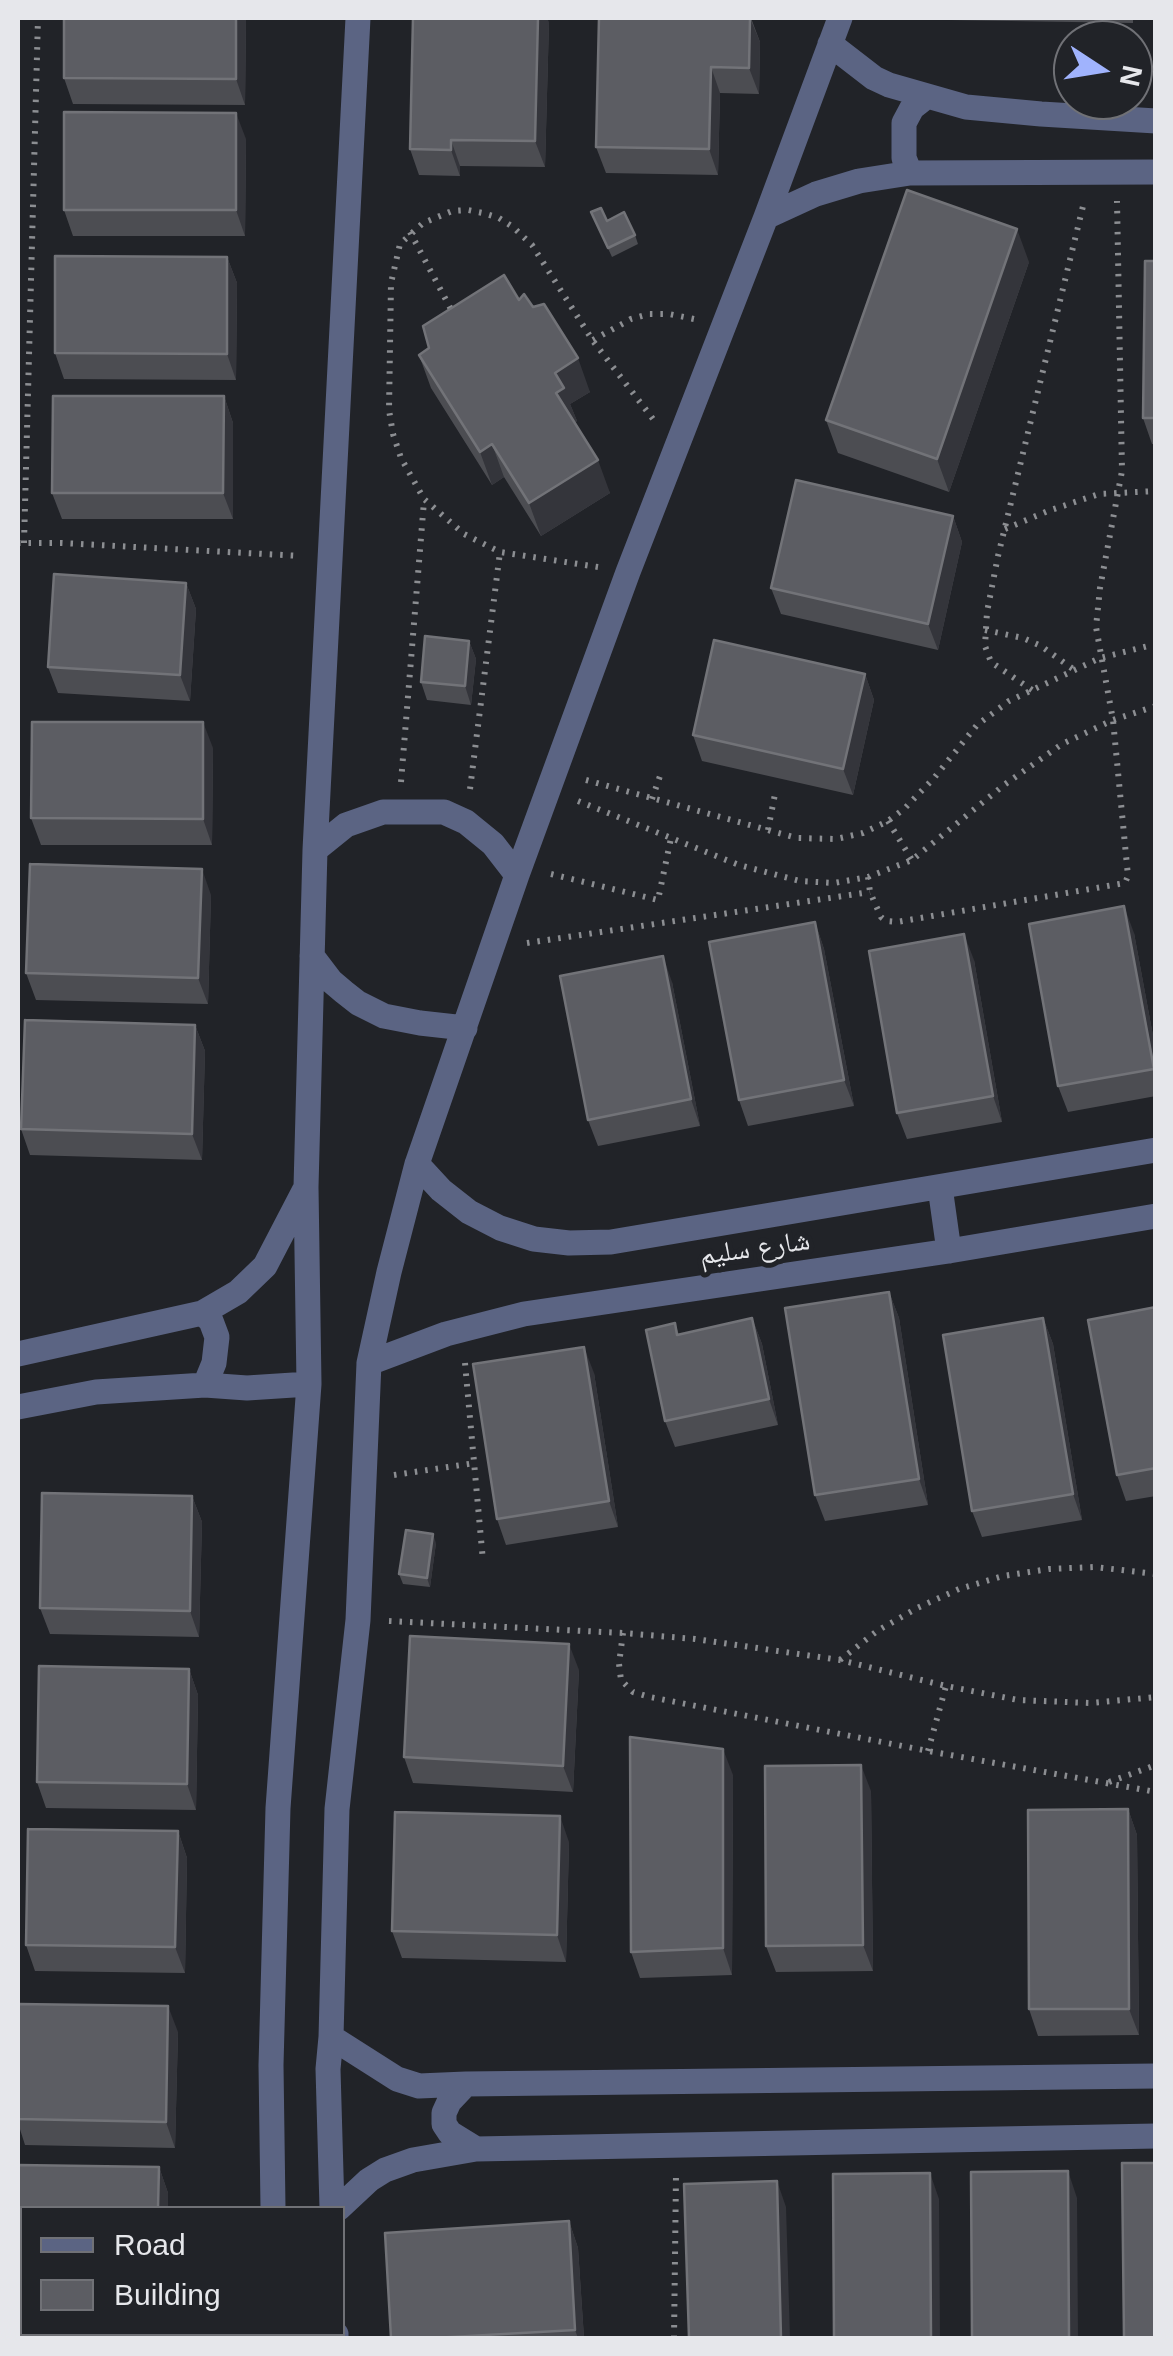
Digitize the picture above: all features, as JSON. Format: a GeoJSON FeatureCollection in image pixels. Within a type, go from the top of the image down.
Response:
{"type":"FeatureCollection","features":[{"type":"Feature","properties":{"kind":"street"},"geometry":{"type":"LineString","coordinates":[[272,2206],[271,2065],[278,1808],[309,1384],[306,1187],[315,850],[358,18]]}},
{"type":"Feature","properties":{"kind":"street"},"geometry":{"type":"LineString","coordinates":[[336,2206],[328,2069],[336,1809],[358,1620],[369,1363],[389,1272],[418,1164],[519,871],[628,572],[840,18]]}},
{"type":"Feature","properties":{"kind":"street"},"geometry":{"type":"LineString","coordinates":[[830,44],[874,78],[926,97],[985,109],[1156,121]]}},
{"type":"Feature","properties":{"kind":"street"},"geometry":{"type":"LineString","coordinates":[[910,173],[904,158],[904,123],[912,108],[926,97]]}},
{"type":"Feature","properties":{"kind":"street"},"geometry":{"type":"LineString","coordinates":[[766,217],[816,194],[910,173],[1156,172]]}},
{"type":"Feature","properties":{"kind":"street"},"geometry":{"type":"LineString","coordinates":[[315,850],[346,825],[383,812],[444,812],[466,822],[519,871]]}},
{"type":"Feature","properties":{"kind":"street"},"geometry":{"type":"LineString","coordinates":[[312,956],[358,1003],[384,1016],[465,1028]]}},
{"type":"Feature","properties":{"kind":"street","name":"شارع سليم"},"geometry":{"type":"LineString","coordinates":[[418,1164],[441,1190],[469,1212],[500,1228],[534,1239],[611,1242],[1156,1150]]}},
{"type":"Feature","properties":{"kind":"street"},"geometry":{"type":"LineString","coordinates":[[18,1354],[202,1312],[238,1292],[265,1266],[306,1187]]}},
{"type":"Feature","properties":{"kind":"street"},"geometry":{"type":"LineString","coordinates":[[940,1187],[950,1251]]}},
{"type":"Feature","properties":{"kind":"street","name":"شارع سليم"},"geometry":{"type":"LineString","coordinates":[[369,1363],[407,1347],[524,1314],[950,1251],[1156,1216]]}},
{"type":"Feature","properties":{"kind":"street"},"geometry":{"type":"LineString","coordinates":[[202,1312],[212,1321],[217,1337],[214,1363],[205,1384]]}},
{"type":"Feature","properties":{"kind":"street"},"geometry":{"type":"LineString","coordinates":[[18,1408],[96,1392],[205,1384],[248,1388],[309,1384]]}},
{"type":"Feature","properties":{"kind":"street"},"geometry":{"type":"LineString","coordinates":[[331,2037],[383,2070],[419,2086],[1156,2076]]}},
{"type":"Feature","properties":{"kind":"street"},"geometry":{"type":"LineString","coordinates":[[466,2084],[449,2102],[444,2124],[450,2133],[476,2149]]}},
{"type":"Feature","properties":{"kind":"street"},"geometry":{"type":"LineString","coordinates":[[338,2206],[385,2170],[412,2160],[476,2149],[1156,2136]]}},
{"type":"Feature","properties":{"kind":"path"},"geometry":{"type":"LineString","coordinates":[[38,18],[20,543],[330,557]]}},
{"type":"Feature","properties":{"kind":"path"},"geometry":{"type":"LineString","coordinates":[[1032,690],[991,662],[985,630],[1004,530],[1091,172]]}},
{"type":"Feature","properties":{"kind":"path"},"geometry":{"type":"LineString","coordinates":[[628,572],[500,552],[464,534],[424,499],[401,458],[389,410],[391,282],[400,244],[423,222],[452,211],[468,210],[499,218],[524,235],[593,341],[676,448]]}},
{"type":"Feature","properties":{"kind":"path"},"geometry":{"type":"LineString","coordinates":[[868,877],[881,917],[897,922],[1125,883],[1128,876],[1113,720],[1096,627],[1122,470],[1118,212]]}},
{"type":"Feature","properties":{"kind":"path"},"geometry":{"type":"LineString","coordinates":[[410,232],[459,323]]}},
{"type":"Feature","properties":{"kind":"path"},"geometry":{"type":"LineString","coordinates":[[593,341],[630,319],[649,314],[688,317],[723,331]]}},
{"type":"Feature","properties":{"kind":"path"},"geometry":{"type":"LineString","coordinates":[[1004,530],[1100,494],[1156,490]]}},
{"type":"Feature","properties":{"kind":"path"},"geometry":{"type":"LineString","coordinates":[[399,812],[424,499]]}},
{"type":"Feature","properties":{"kind":"path"},"geometry":{"type":"LineString","coordinates":[[466,822],[500,552]]}},
{"type":"Feature","properties":{"kind":"path"},"geometry":{"type":"LineString","coordinates":[[985,630],[1023,638],[1050,651],[1073,669]]}},
{"type":"Feature","properties":{"kind":"path"},"geometry":{"type":"LineString","coordinates":[[552,780],[652,799],[798,838],[836,840],[888,821],[927,786],[977,725],[1009,702],[1100,658],[1156,644]]}},
{"type":"Feature","properties":{"kind":"path"},"geometry":{"type":"LineString","coordinates":[[552,780],[739,866],[800,881],[834,883],[868,877],[912,860],[1004,784],[1062,744],[1113,720],[1156,706]]}},
{"type":"Feature","properties":{"kind":"path"},"geometry":{"type":"LineString","coordinates":[[652,799],[660,776]]}},
{"type":"Feature","properties":{"kind":"path"},"geometry":{"type":"LineString","coordinates":[[768,830],[775,794]]}},
{"type":"Feature","properties":{"kind":"path"},"geometry":{"type":"LineString","coordinates":[[888,821],[912,860]]}},
{"type":"Feature","properties":{"kind":"path"},"geometry":{"type":"LineString","coordinates":[[519,871],[658,900],[671,838]]}},
{"type":"Feature","properties":{"kind":"path"},"geometry":{"type":"LineString","coordinates":[[492,948],[870,892]]}},
{"type":"Feature","properties":{"kind":"path"},"geometry":{"type":"LineString","coordinates":[[462,1331],[484,1560]]}},
{"type":"Feature","properties":{"kind":"path"},"geometry":{"type":"LineString","coordinates":[[363,1480],[474,1463]]}},
{"type":"Feature","properties":{"kind":"path"},"geometry":{"type":"LineString","coordinates":[[840,1660],[877,1631],[916,1608],[1003,1576],[1049,1568],[1095,1567],[1156,1574]]}},
{"type":"Feature","properties":{"kind":"path"},"geometry":{"type":"LineString","coordinates":[[358,1620],[695,1639],[840,1660],[1018,1700],[1090,1703],[1156,1697]]}},
{"type":"Feature","properties":{"kind":"path"},"geometry":{"type":"LineString","coordinates":[[622,1633],[618,1664],[621,1680],[634,1692],[650,1697],[1156,1792]]}},
{"type":"Feature","properties":{"kind":"path"},"geometry":{"type":"LineString","coordinates":[[928,1751],[946,1686]]}},
{"type":"Feature","properties":{"kind":"path"},"geometry":{"type":"LineString","coordinates":[[1108,1783],[1156,1765]]}},
{"type":"Feature","properties":{"kind":"path"},"geometry":{"type":"LineString","coordinates":[[674,2338],[676,2144]]}},
{"type":"Feature","properties":{"kind":"building"},"geometry":{"type":"Polygon","coordinates":[[[64,18],[236,18],[236,79],[64,78],[64,18]]]}},
{"type":"Feature","properties":{"kind":"building"},"geometry":{"type":"Polygon","coordinates":[[[413,18],[538,18],[535,141],[451,140],[451,150],[410,149],[413,18]]]}},
{"type":"Feature","properties":{"kind":"building"},"geometry":{"type":"Polygon","coordinates":[[[599,18],[750,18],[749,68],[711,67],[709,149],[596,147],[599,18]]]}},
{"type":"Feature","properties":{"kind":"building"},"geometry":{"type":"Polygon","coordinates":[[[64,112],[236,113],[236,210],[64,210],[64,112]]]}},
{"type":"Feature","properties":{"kind":"building"},"geometry":{"type":"Polygon","coordinates":[[[907,190],[1017,229],[937,459],[826,420],[907,190]]]}},
{"type":"Feature","properties":{"kind":"building"},"geometry":{"type":"Polygon","coordinates":[[[601,208],[607,221],[624,212],[635,235],[608,248],[591,212],[601,208]]]}},
{"type":"Feature","properties":{"kind":"building"},"geometry":{"type":"Polygon","coordinates":[[[55,256],[227,257],[227,354],[55,353],[55,256]]]}},
{"type":"Feature","properties":{"kind":"building"},"geometry":{"type":"Polygon","coordinates":[[[1145,261],[1156,261],[1156,418],[1143,418],[1145,261]]]}},
{"type":"Feature","properties":{"kind":"building"},"geometry":{"type":"Polygon","coordinates":[[[504,275],[519,300],[524,294],[533,307],[544,304],[578,358],[555,373],[564,388],[556,393],[598,460],[529,503],[492,444],[480,452],[419,355],[429,348],[423,326],[504,275]]]}},
{"type":"Feature","properties":{"kind":"building"},"geometry":{"type":"Polygon","coordinates":[[[53,396],[224,396],[223,493],[52,493],[53,396]]]}},
{"type":"Feature","properties":{"kind":"building"},"geometry":{"type":"Polygon","coordinates":[[[796,480],[953,516],[928,624],[771,588],[796,480]]]}},
{"type":"Feature","properties":{"kind":"building"},"geometry":{"type":"Polygon","coordinates":[[[54,574],[186,583],[180,675],[48,667],[54,574]]]}},
{"type":"Feature","properties":{"kind":"building"},"geometry":{"type":"Polygon","coordinates":[[[425,636],[469,641],[465,686],[421,682],[425,636]]]}},
{"type":"Feature","properties":{"kind":"building"},"geometry":{"type":"Polygon","coordinates":[[[714,640],[865,674],[843,769],[693,735],[714,640]]]}},
{"type":"Feature","properties":{"kind":"building"},"geometry":{"type":"Polygon","coordinates":[[[32,722],[203,722],[203,819],[31,818],[32,722]]]}},
{"type":"Feature","properties":{"kind":"building"},"geometry":{"type":"Polygon","coordinates":[[[30,864],[202,869],[198,978],[26,973],[30,864]]]}},
{"type":"Feature","properties":{"kind":"building"},"geometry":{"type":"Polygon","coordinates":[[[1124,906],[1154,1069],[1058,1086],[1029,924],[1124,906]]]}},
{"type":"Feature","properties":{"kind":"building"},"geometry":{"type":"Polygon","coordinates":[[[815,922],[844,1080],[739,1100],[709,942],[815,922]]]}},
{"type":"Feature","properties":{"kind":"building"},"geometry":{"type":"Polygon","coordinates":[[[964,934],[993,1096],[897,1113],[869,951],[964,934]]]}},
{"type":"Feature","properties":{"kind":"building"},"geometry":{"type":"Polygon","coordinates":[[[663,956],[691,1099],[588,1120],[560,976],[663,956]]]}},
{"type":"Feature","properties":{"kind":"building"},"geometry":{"type":"Polygon","coordinates":[[[25,1020],[195,1025],[192,1134],[21,1129],[25,1020]]]}},
{"type":"Feature","properties":{"kind":"building"},"geometry":{"type":"Polygon","coordinates":[[[889,1292],[919,1479],[815,1495],[785,1308],[889,1292]]]}},
{"type":"Feature","properties":{"kind":"building"},"geometry":{"type":"Polygon","coordinates":[[[1156,1307],[1156,1468],[1117,1475],[1088,1320],[1156,1307]]]}},
{"type":"Feature","properties":{"kind":"building"},"geometry":{"type":"Polygon","coordinates":[[[752,1318],[769,1399],[665,1421],[646,1330],[675,1323],[677,1335],[752,1318]]]}},
{"type":"Feature","properties":{"kind":"building"},"geometry":{"type":"Polygon","coordinates":[[[1043,1318],[1073,1494],[972,1511],[943,1335],[1043,1318]]]}},
{"type":"Feature","properties":{"kind":"building"},"geometry":{"type":"Polygon","coordinates":[[[584,1347],[609,1501],[497,1519],[473,1364],[584,1347]]]}},
{"type":"Feature","properties":{"kind":"building"},"geometry":{"type":"Polygon","coordinates":[[[42,1493],[192,1496],[190,1611],[40,1608],[42,1493]]]}},
{"type":"Feature","properties":{"kind":"building"},"geometry":{"type":"Polygon","coordinates":[[[406,1530],[433,1534],[427,1578],[399,1574],[406,1530]]]}},
{"type":"Feature","properties":{"kind":"building"},"geometry":{"type":"Polygon","coordinates":[[[410,1636],[569,1644],[563,1766],[404,1757],[410,1636]]]}},
{"type":"Feature","properties":{"kind":"building"},"geometry":{"type":"Polygon","coordinates":[[[39,1666],[189,1669],[187,1784],[37,1782],[39,1666]]]}},
{"type":"Feature","properties":{"kind":"building"},"geometry":{"type":"Polygon","coordinates":[[[630,1737],[723,1749],[723,1948],[631,1952],[630,1737]]]}},
{"type":"Feature","properties":{"kind":"building"},"geometry":{"type":"Polygon","coordinates":[[[861,1765],[863,1945],[766,1946],[765,1766],[861,1765]]]}},
{"type":"Feature","properties":{"kind":"building"},"geometry":{"type":"Polygon","coordinates":[[[1128,1809],[1129,2009],[1029,2009],[1028,1810],[1128,1809]]]}},
{"type":"Feature","properties":{"kind":"building"},"geometry":{"type":"Polygon","coordinates":[[[395,1812],[560,1816],[557,1935],[392,1931],[395,1812]]]}},
{"type":"Feature","properties":{"kind":"building"},"geometry":{"type":"Polygon","coordinates":[[[28,1829],[178,1831],[175,1947],[26,1945],[28,1829]]]}},
{"type":"Feature","properties":{"kind":"building"},"geometry":{"type":"Polygon","coordinates":[[[18,2004],[168,2006],[166,2122],[18,2119],[18,2004]]]}},
{"type":"Feature","properties":{"kind":"building"},"geometry":{"type":"Polygon","coordinates":[[[1122,2163],[1156,2163],[1156,2338],[1124,2338],[1122,2163]]]}},
{"type":"Feature","properties":{"kind":"building"},"geometry":{"type":"Polygon","coordinates":[[[18,2165],[159,2167],[158,2206],[20,2206],[18,2280],[18,2165]]]}},
{"type":"Feature","properties":{"kind":"building"},"geometry":{"type":"Polygon","coordinates":[[[1068,2171],[1069,2338],[972,2338],[971,2172],[1068,2171]]]}},
{"type":"Feature","properties":{"kind":"building"},"geometry":{"type":"Polygon","coordinates":[[[930,2173],[931,2338],[834,2338],[833,2174],[930,2173]]]}},
{"type":"Feature","properties":{"kind":"building"},"geometry":{"type":"Polygon","coordinates":[[[777,2181],[781,2338],[689,2338],[684,2184],[777,2181]]]}},
{"type":"Feature","properties":{"kind":"building"},"geometry":{"type":"Polygon","coordinates":[[[569,2221],[575,2330],[391,2338],[385,2233],[569,2221]]]}}]}
